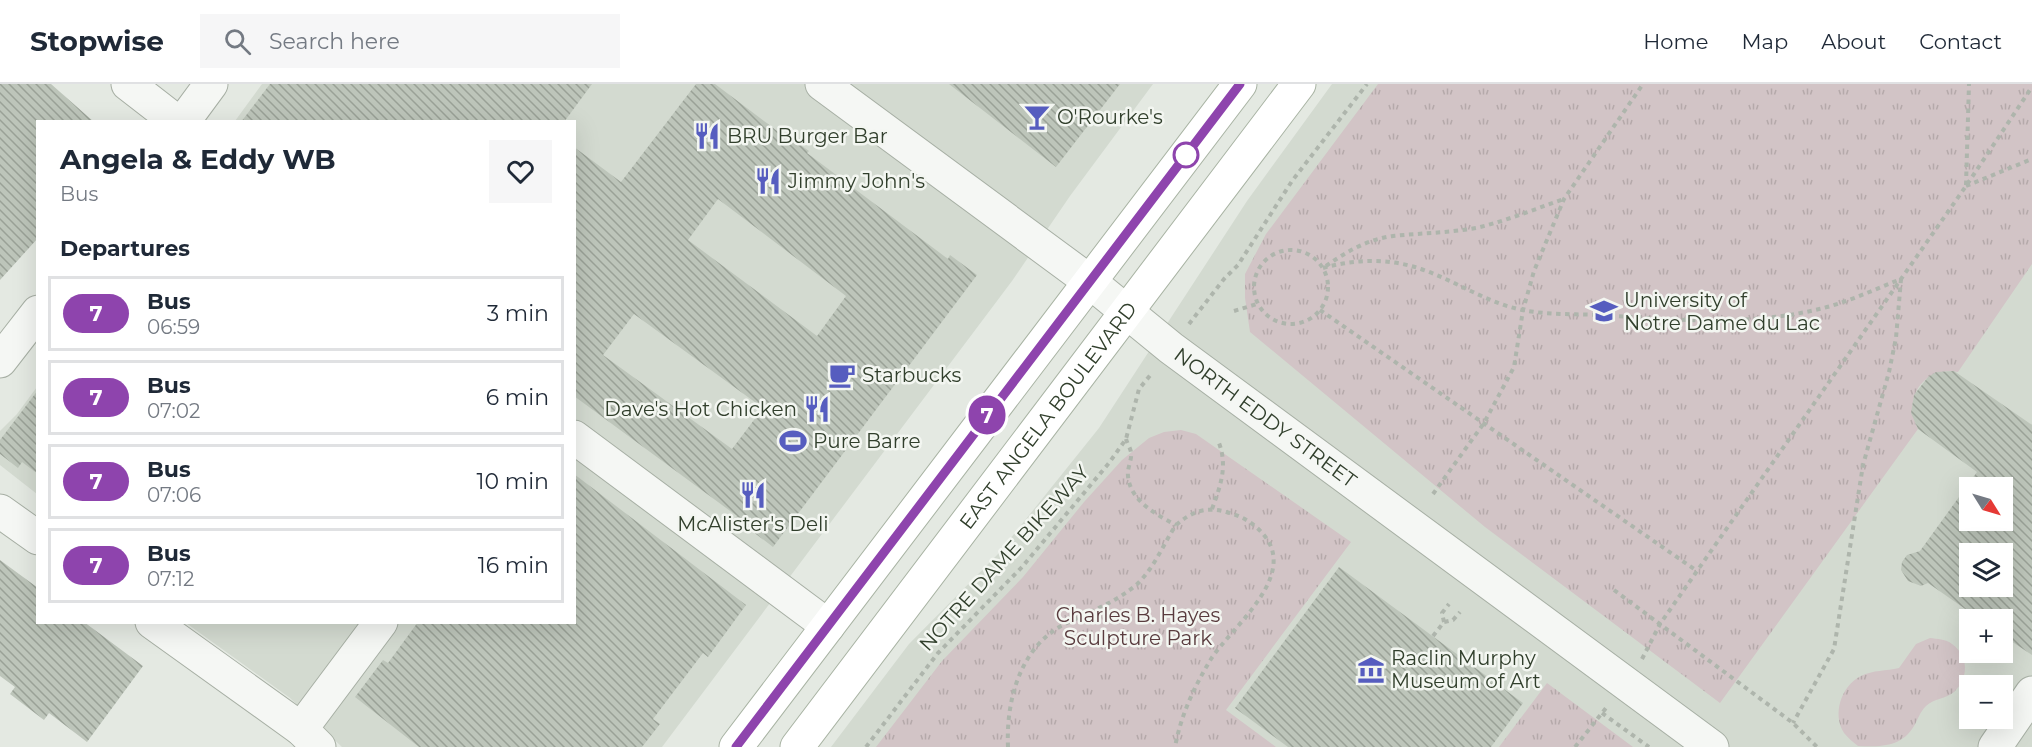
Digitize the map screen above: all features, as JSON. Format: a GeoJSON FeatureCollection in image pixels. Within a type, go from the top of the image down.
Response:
{"type":"FeatureCollection","features":[{"type":"Feature","properties":{"kind":"main road"},"geometry":{"type":"LineString","coordinates":[[736,747],[1240,84]]}},
{"type":"Feature","properties":{"kind":"main road","name":"EAST ANGELA BOULEVARD"},"geometry":{"type":"LineString","coordinates":[[797,747],[1128,313],[1299,84]]}},
{"type":"Feature","properties":{"kind":"street"},"geometry":{"type":"LineString","coordinates":[[128,84],[174,120]]}},
{"type":"Feature","properties":{"kind":"street"},"geometry":{"type":"LineString","coordinates":[[184,120],[211,84]]}},
{"type":"Feature","properties":{"kind":"street","name":"NORTH EDDY STREET"},"geometry":{"type":"LineString","coordinates":[[822,84],[1089,281],[1171,348],[1712,747]]}},
{"type":"Feature","properties":{"kind":"street"},"geometry":{"type":"LineString","coordinates":[[0,361],[36,315]]}},
{"type":"Feature","properties":{"kind":"street"},"geometry":{"type":"LineString","coordinates":[[576,438],[828,626]]}},
{"type":"Feature","properties":{"kind":"street"},"geometry":{"type":"LineString","coordinates":[[0,511],[36,537]]}},
{"type":"Feature","properties":{"kind":"street"},"geometry":{"type":"LineString","coordinates":[[156,624],[310,738],[380,624]]}},
{"type":"Feature","properties":{"kind":"street"},"geometry":{"type":"LineString","coordinates":[[1995,747],[2032,693]]}},
{"type":"Feature","properties":{"kind":"path"},"geometry":{"type":"LineString","coordinates":[[1195,317],[1238,265],[1292,182],[1367,84]]}},
{"type":"Feature","properties":{"kind":"path"},"geometry":{"type":"LineString","coordinates":[[1433,494],[1484,423],[1514,367],[1522,310],[1534,271],[1564,199],[1643,84]]}},
{"type":"Feature","properties":{"kind":"path"},"geometry":{"type":"LineString","coordinates":[[1966,186],[1969,84]]}},
{"type":"Feature","properties":{"kind":"path"},"geometry":{"type":"LineString","coordinates":[[1639,663],[1660,624],[1966,186],[2032,87]]}},
{"type":"Feature","properties":{"kind":"path"},"geometry":{"type":"LineString","coordinates":[[1966,186],[2032,159]]}},
{"type":"Feature","properties":{"kind":"path"},"geometry":{"type":"LineString","coordinates":[[1323,268],[1363,244],[1391,236],[1477,228],[1564,199]]}},
{"type":"Feature","properties":{"kind":"path"},"geometry":{"type":"LineString","coordinates":[[1284,251],[1296,251],[1307,254],[1323,268],[1327,291],[1320,310],[1311,318],[1300,323],[1277,322],[1266,315],[1257,304],[1254,284],[1257,272],[1273,255],[1284,251]]}},
{"type":"Feature","properties":{"kind":"path"},"geometry":{"type":"LineString","coordinates":[[1323,268],[1347,261],[1371,260],[1406,264],[1431,273],[1481,297],[1522,310],[1707,321],[1771,319],[1818,310],[1901,279]]}},
{"type":"Feature","properties":{"kind":"path"},"geometry":{"type":"LineString","coordinates":[[1793,723],[1834,649],[1863,465],[1896,338],[1901,279]]}},
{"type":"Feature","properties":{"kind":"path"},"geometry":{"type":"LineString","coordinates":[[1234,311],[1257,304]]}},
{"type":"Feature","properties":{"kind":"path"},"geometry":{"type":"LineString","coordinates":[[1320,310],[1697,571]]}},
{"type":"Feature","properties":{"kind":"path","name":"NOTRE DAME BIKEWAY"},"geometry":{"type":"LineString","coordinates":[[866,747],[927,667],[1022,567],[1109,463],[1126,439],[1139,389],[1147,380]]}},
{"type":"Feature","properties":{"kind":"path"},"geometry":{"type":"LineString","coordinates":[[1126,439],[1131,453],[1127,475],[1130,486],[1142,503],[1176,525]]}},
{"type":"Feature","properties":{"kind":"path"},"geometry":{"type":"LineString","coordinates":[[1212,509],[1223,471],[1224,456],[1219,443]]}},
{"type":"Feature","properties":{"kind":"path"},"geometry":{"type":"LineString","coordinates":[[1008,747],[1007,728],[1016,679],[1023,665],[1043,641],[1058,628],[1118,597],[1136,585],[1152,565],[1176,525],[1193,513],[1212,509],[1252,523],[1270,544],[1274,555],[1273,569],[1269,583],[1251,611],[1213,656],[1202,674],[1186,704],[1175,747]]}},
{"type":"Feature","properties":{"kind":"path"},"geometry":{"type":"LineString","coordinates":[[1614,590],[1793,723],[1817,747]]}},
{"type":"Feature","properties":{"kind":"path"},"geometry":{"type":"LineString","coordinates":[[1444,622],[1442,613],[1449,604]]}},
{"type":"Feature","properties":{"kind":"path"},"geometry":{"type":"LineString","coordinates":[[1433,636],[1444,622],[1453,620],[1460,612]]}},
{"type":"Feature","properties":{"kind":"path"},"geometry":{"type":"LineString","coordinates":[[1575,747],[1608,705]]}},
{"type":"Feature","properties":{"kind":"path"},"geometry":{"type":"LineString","coordinates":[[1602,713],[1649,747]]}},
{"type":"Feature","properties":{"kind":"shaded area"},"geometry":{"type":"Polygon","coordinates":[[[262,84],[1153,84],[1070,196],[1012,281],[662,747],[342,747],[290,698],[187,624],[576,624],[576,120],[236,120],[262,84]]]}},
{"type":"Feature","properties":{"kind":"shaded area","name":"University of Notre Dame du Lac"},"geometry":{"type":"Polygon","coordinates":[[[1332,84],[2032,84],[2032,747],[831,747],[909,644],[998,554],[1099,428],[1247,201],[1332,84]]]}},
{"type":"Feature","properties":{"kind":"shaded area"},"geometry":{"type":"Polygon","coordinates":[[[36,388],[36,493],[0,465],[0,431],[17,414],[36,388]]]}},
{"type":"Feature","properties":{"kind":"green space"},"geometry":{"type":"Polygon","coordinates":[[[1378,84],[2032,84],[2032,264],[1958,372],[1946,371],[1935,374],[1919,387],[1914,396],[1913,407],[1918,429],[1720,703],[1485,527],[1250,332],[1245,298],[1245,274],[1266,234],[1378,84]]]}},
{"type":"Feature","properties":{"kind":"green space","name":"Charles B. Hayes Sculpture Park"},"geometry":{"type":"Polygon","coordinates":[[[1181,430],[1196,434],[1351,542],[1226,710],[1276,747],[876,747],[942,661],[1023,577],[1084,502],[1122,460],[1149,438],[1164,432],[1181,430]]]}},
{"type":"Feature","properties":{"kind":"green space"},"geometry":{"type":"Polygon","coordinates":[[[1930,638],[1950,642],[1958,649],[1959,663],[1964,663],[1965,667],[1964,675],[1959,675],[1959,686],[1951,694],[1926,706],[1909,733],[1897,742],[1882,746],[1858,746],[1840,726],[1839,709],[1844,693],[1848,686],[1861,676],[1899,668],[1916,644],[1930,638]]]}},
{"type":"Feature","properties":{"kind":"green space"},"geometry":{"type":"Polygon","coordinates":[[[1547,683],[1633,747],[1499,747],[1547,683]]]}},
{"type":"Feature","properties":{"kind":"building"},"geometry":{"type":"Polygon","coordinates":[[[0,84],[51,84],[92,120],[36,120],[36,240],[0,280],[0,84]]]}},
{"type":"Feature","properties":{"kind":"building"},"geometry":{"type":"Polygon","coordinates":[[[270,84],[592,84],[565,120],[243,120],[270,84]]]}},
{"type":"Feature","properties":{"kind":"building"},"geometry":{"type":"Polygon","coordinates":[[[696,84],[715,84],[781,134],[782,132],[809,151],[807,153],[948,259],[950,255],[977,275],[773,547],[735,518],[737,516],[576,397],[576,148],[621,182],[696,84]],[[718,199],[688,240],[817,336],[846,296],[718,199]],[[634,314],[603,355],[732,449],[763,408],[634,314]]]}},
{"type":"Feature","properties":{"kind":"building"},"geometry":{"type":"Polygon","coordinates":[[[949,84],[1120,84],[1056,167],[949,84]]]}},
{"type":"Feature","properties":{"kind":"building"},"geometry":{"type":"Polygon","coordinates":[[[1954,371],[2032,425],[2032,655],[2013,642],[2013,609],[1965,609],[1928,583],[1921,586],[1908,581],[1901,570],[1902,562],[1907,555],[1920,551],[1959,497],[1959,531],[2013,531],[2013,477],[1973,477],[1977,472],[1918,429],[1911,413],[1914,395],[1928,377],[1936,372],[1954,371]]]}},
{"type":"Feature","properties":{"kind":"building"},"geometry":{"type":"Polygon","coordinates":[[[36,393],[36,472],[22,462],[18,468],[0,454],[0,440],[36,393]]]}},
{"type":"Feature","properties":{"kind":"building"},"geometry":{"type":"Polygon","coordinates":[[[576,476],[746,605],[708,657],[703,653],[653,719],[660,724],[642,747],[419,747],[355,697],[383,660],[388,663],[417,624],[576,624],[576,476]]]}},
{"type":"Feature","properties":{"kind":"building"},"geometry":{"type":"Polygon","coordinates":[[[0,560],[36,587],[36,624],[87,624],[143,666],[87,742],[49,713],[44,720],[10,694],[15,687],[0,676],[0,560]]]}},
{"type":"Feature","properties":{"kind":"building","name":"Raclin Murphy Museum of Art"},"geometry":{"type":"Polygon","coordinates":[[[1339,567],[1523,703],[1491,747],[1288,747],[1235,708],[1339,567]]]}},
{"type":"Feature","properties":{"kind":"bus line","name":"7"},"geometry":{"type":"LineString","coordinates":[[736,747],[1240,84]]}},
{"type":"Feature","properties":{"kind":"place","name":"O'Rourke's"},"geometry":{"type":"Point","coordinates":[1037,117]}},
{"type":"Feature","properties":{"kind":"place","name":"BRU Burger Bar"},"geometry":{"type":"Point","coordinates":[707,136]}},
{"type":"Feature","properties":{"kind":"place","name":"Jimmy John's"},"geometry":{"type":"Point","coordinates":[768,181]}},
{"type":"Feature","properties":{"kind":"place","name":"University of Notre Dame du Lac"},"geometry":{"type":"Point","coordinates":[1604,311]}},
{"type":"Feature","properties":{"kind":"place","name":"Starbucks"},"geometry":{"type":"Point","coordinates":[842,375]}},
{"type":"Feature","properties":{"kind":"place","name":"Dave's Hot Chicken"},"geometry":{"type":"Point","coordinates":[817,409]}},
{"type":"Feature","properties":{"kind":"place","name":"Pure Barre"},"geometry":{"type":"Point","coordinates":[793,441]}},
{"type":"Feature","properties":{"kind":"place","name":"McAlister's Deli"},"geometry":{"type":"Point","coordinates":[753,495]}},
{"type":"Feature","properties":{"kind":"place","name":"Raclin Murphy Museum of Art"},"geometry":{"type":"Point","coordinates":[1371,670]}}]}
